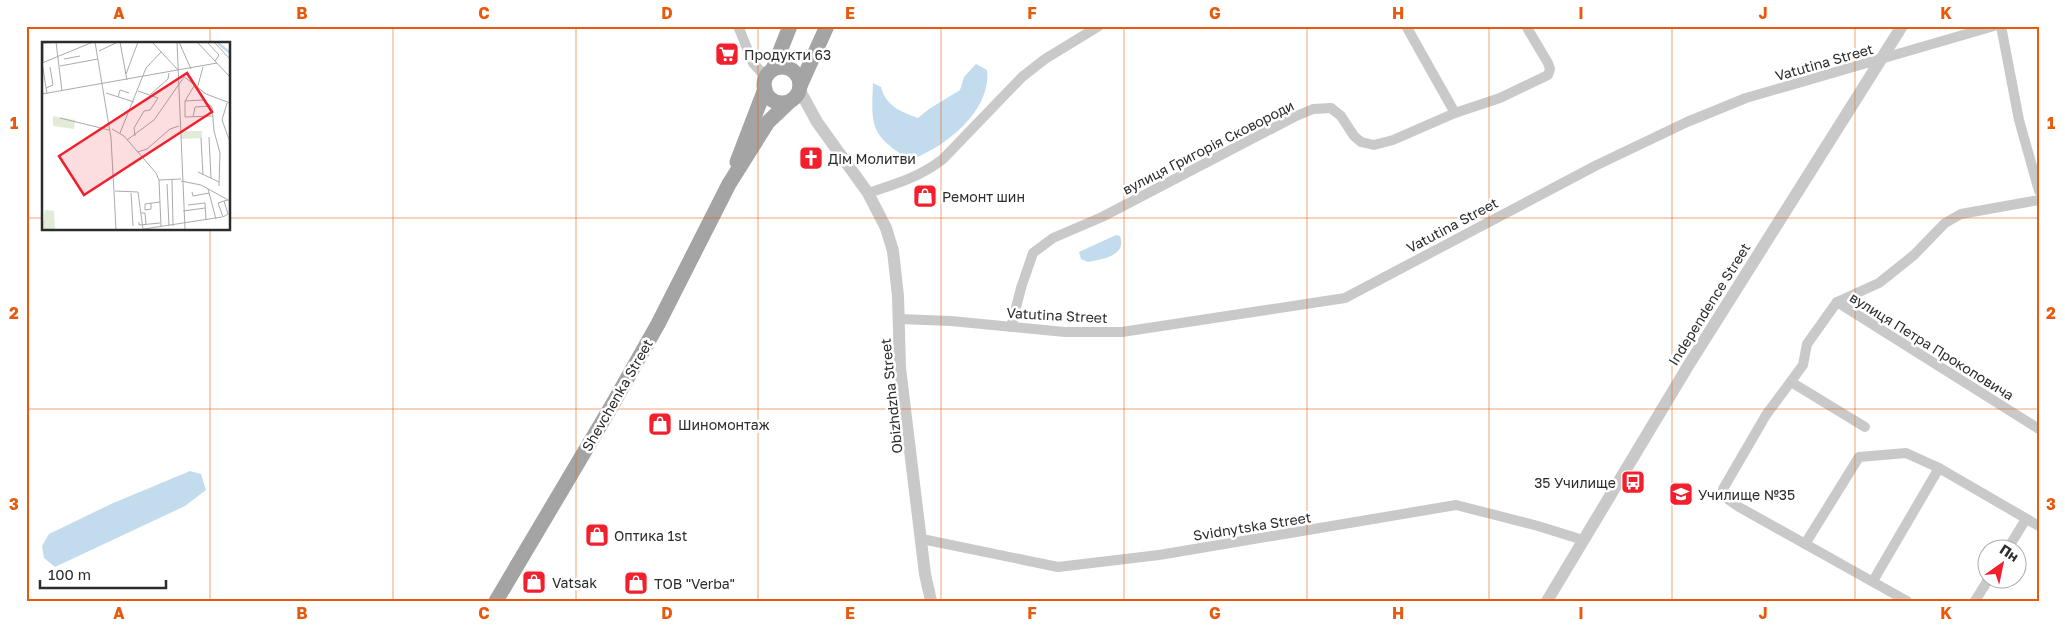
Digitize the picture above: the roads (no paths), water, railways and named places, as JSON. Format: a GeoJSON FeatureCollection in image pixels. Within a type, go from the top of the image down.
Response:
{"type":"FeatureCollection","features":[{"type":"Feature","properties":{"kind":"main road","name":"Shevchenka Street"},"geometry":{"type":"LineString","coordinates":[[729,184],[769,76],[790,26]]}},
{"type":"Feature","properties":{"kind":"main road","name":"Shevchenka Street"},"geometry":{"type":"LineString","coordinates":[[496,601],[621,391],[658,324],[729,184],[768,122],[795,95],[827,26]]}},
{"type":"Feature","properties":{"kind":"main road"},"geometry":{"type":"LineString","coordinates":[[782,67],[792,69],[798,76],[795,95],[774,101],[769,76],[782,67]]}},
{"type":"Feature","properties":{"kind":"street"},"geometry":{"type":"LineString","coordinates":[[738,26],[751,58],[763,62],[769,76]]}},
{"type":"Feature","properties":{"kind":"street"},"geometry":{"type":"LineString","coordinates":[[868,193],[906,181],[933,167],[1022,77],[1045,59],[1099,26]]}},
{"type":"Feature","properties":{"kind":"street"},"geometry":{"type":"LineString","coordinates":[[1406,26],[1455,113]]}},
{"type":"Feature","properties":{"kind":"street","name":"вулиця Григорія Сковороди"},"geometry":{"type":"LineString","coordinates":[[1011,327],[1033,252],[1053,238],[1102,216],[1277,125],[1313,109],[1331,108],[1341,116],[1354,136],[1361,142],[1374,145],[1393,140],[1455,113],[1500,98],[1548,75],[1550,69],[1548,63],[1526,26]]}},
{"type":"Feature","properties":{"kind":"street","name":"Independence Street"},"geometry":{"type":"LineString","coordinates":[[1547,601],[1688,366],[1902,26]]}},
{"type":"Feature","properties":{"kind":"street","name":"Vatutina Street"},"geometry":{"type":"LineString","coordinates":[[899,319],[1065,332],[1122,332],[1345,298],[1597,165],[1687,122],[1746,98],[1994,26]]}},
{"type":"Feature","properties":{"kind":"street"},"geometry":{"type":"LineString","coordinates":[[2001,26],[2019,120],[2039,191]]}},
{"type":"Feature","properties":{"kind":"street","name":"Obizhdzha Street"},"geometry":{"type":"LineString","coordinates":[[795,95],[817,122],[868,193],[886,228],[893,251],[896,268],[900,368],[925,574],[931,601]]}},
{"type":"Feature","properties":{"kind":"street"},"geometry":{"type":"LineString","coordinates":[[1907,601],[1726,498],[1723,489],[1766,415],[1803,365],[1807,344],[1837,302],[1879,283],[1914,256],[1945,223],[1961,214],[2039,200]]}},
{"type":"Feature","properties":{"kind":"street","name":"вулиця Петра Прокоповича"},"geometry":{"type":"LineString","coordinates":[[1837,302],[2039,429]]}},
{"type":"Feature","properties":{"kind":"street"},"geometry":{"type":"LineString","coordinates":[[1791,382],[1865,427]]}},
{"type":"Feature","properties":{"kind":"street"},"geometry":{"type":"LineString","coordinates":[[1805,544],[1859,457],[1906,453],[1939,468],[2039,526]]}},
{"type":"Feature","properties":{"kind":"street"},"geometry":{"type":"LineString","coordinates":[[1873,581],[1939,468]]}},
{"type":"Feature","properties":{"kind":"street","name":"Svidnytska Street"},"geometry":{"type":"LineString","coordinates":[[922,539],[1058,567],[1159,555],[1456,505],[1538,526],[1583,540]]}},
{"type":"Feature","properties":{"kind":"street"},"geometry":{"type":"LineString","coordinates":[[2013,540],[2026,518]]}},
{"type":"Feature","properties":{"kind":"street"},"geometry":{"type":"LineString","coordinates":[[1975,601],[1982,590]]}},
{"type":"Feature","properties":{"kind":"water"},"geometry":{"type":"Polygon","coordinates":[[[976,64],[987,70],[987,85],[982,100],[974,113],[951,137],[937,147],[910,160],[887,144],[881,137],[876,129],[872,110],[873,83],[881,87],[883,94],[890,104],[918,118],[960,90],[964,77],[976,64]]]}},
{"type":"Feature","properties":{"kind":"water"},"geometry":{"type":"Polygon","coordinates":[[[1116,235],[1120,236],[1121,243],[1117,252],[1107,258],[1088,262],[1081,259],[1079,252],[1116,235]]]}},
{"type":"Feature","properties":{"kind":"water"},"geometry":{"type":"Polygon","coordinates":[[[190,471],[201,474],[206,490],[185,506],[55,567],[44,558],[42,546],[49,534],[111,504],[190,471]]]}},
{"type":"Feature","properties":{"kind":"place","name":"Продукти 63"},"geometry":{"type":"Point","coordinates":[727,54]}},
{"type":"Feature","properties":{"kind":"place","name":"Дім Молитви"},"geometry":{"type":"Point","coordinates":[811,158]}},
{"type":"Feature","properties":{"kind":"place","name":"Ремонт шин"},"geometry":{"type":"Point","coordinates":[925,196]}},
{"type":"Feature","properties":{"kind":"place","name":"Шиномонтаж"},"geometry":{"type":"Point","coordinates":[660,424]}},
{"type":"Feature","properties":{"kind":"place","name":"35 Училище"},"geometry":{"type":"Point","coordinates":[1633,482]}},
{"type":"Feature","properties":{"kind":"place","name":"Училище №35"},"geometry":{"type":"Point","coordinates":[1681,494]}},
{"type":"Feature","properties":{"kind":"place","name":"Оптика 1st"},"geometry":{"type":"Point","coordinates":[597,535]}},
{"type":"Feature","properties":{"kind":"place","name":"Vatsak"},"geometry":{"type":"Point","coordinates":[534,582]}},
{"type":"Feature","properties":{"kind":"place","name":"ТОВ \"Verba\""},"geometry":{"type":"Point","coordinates":[636,583]}}]}
